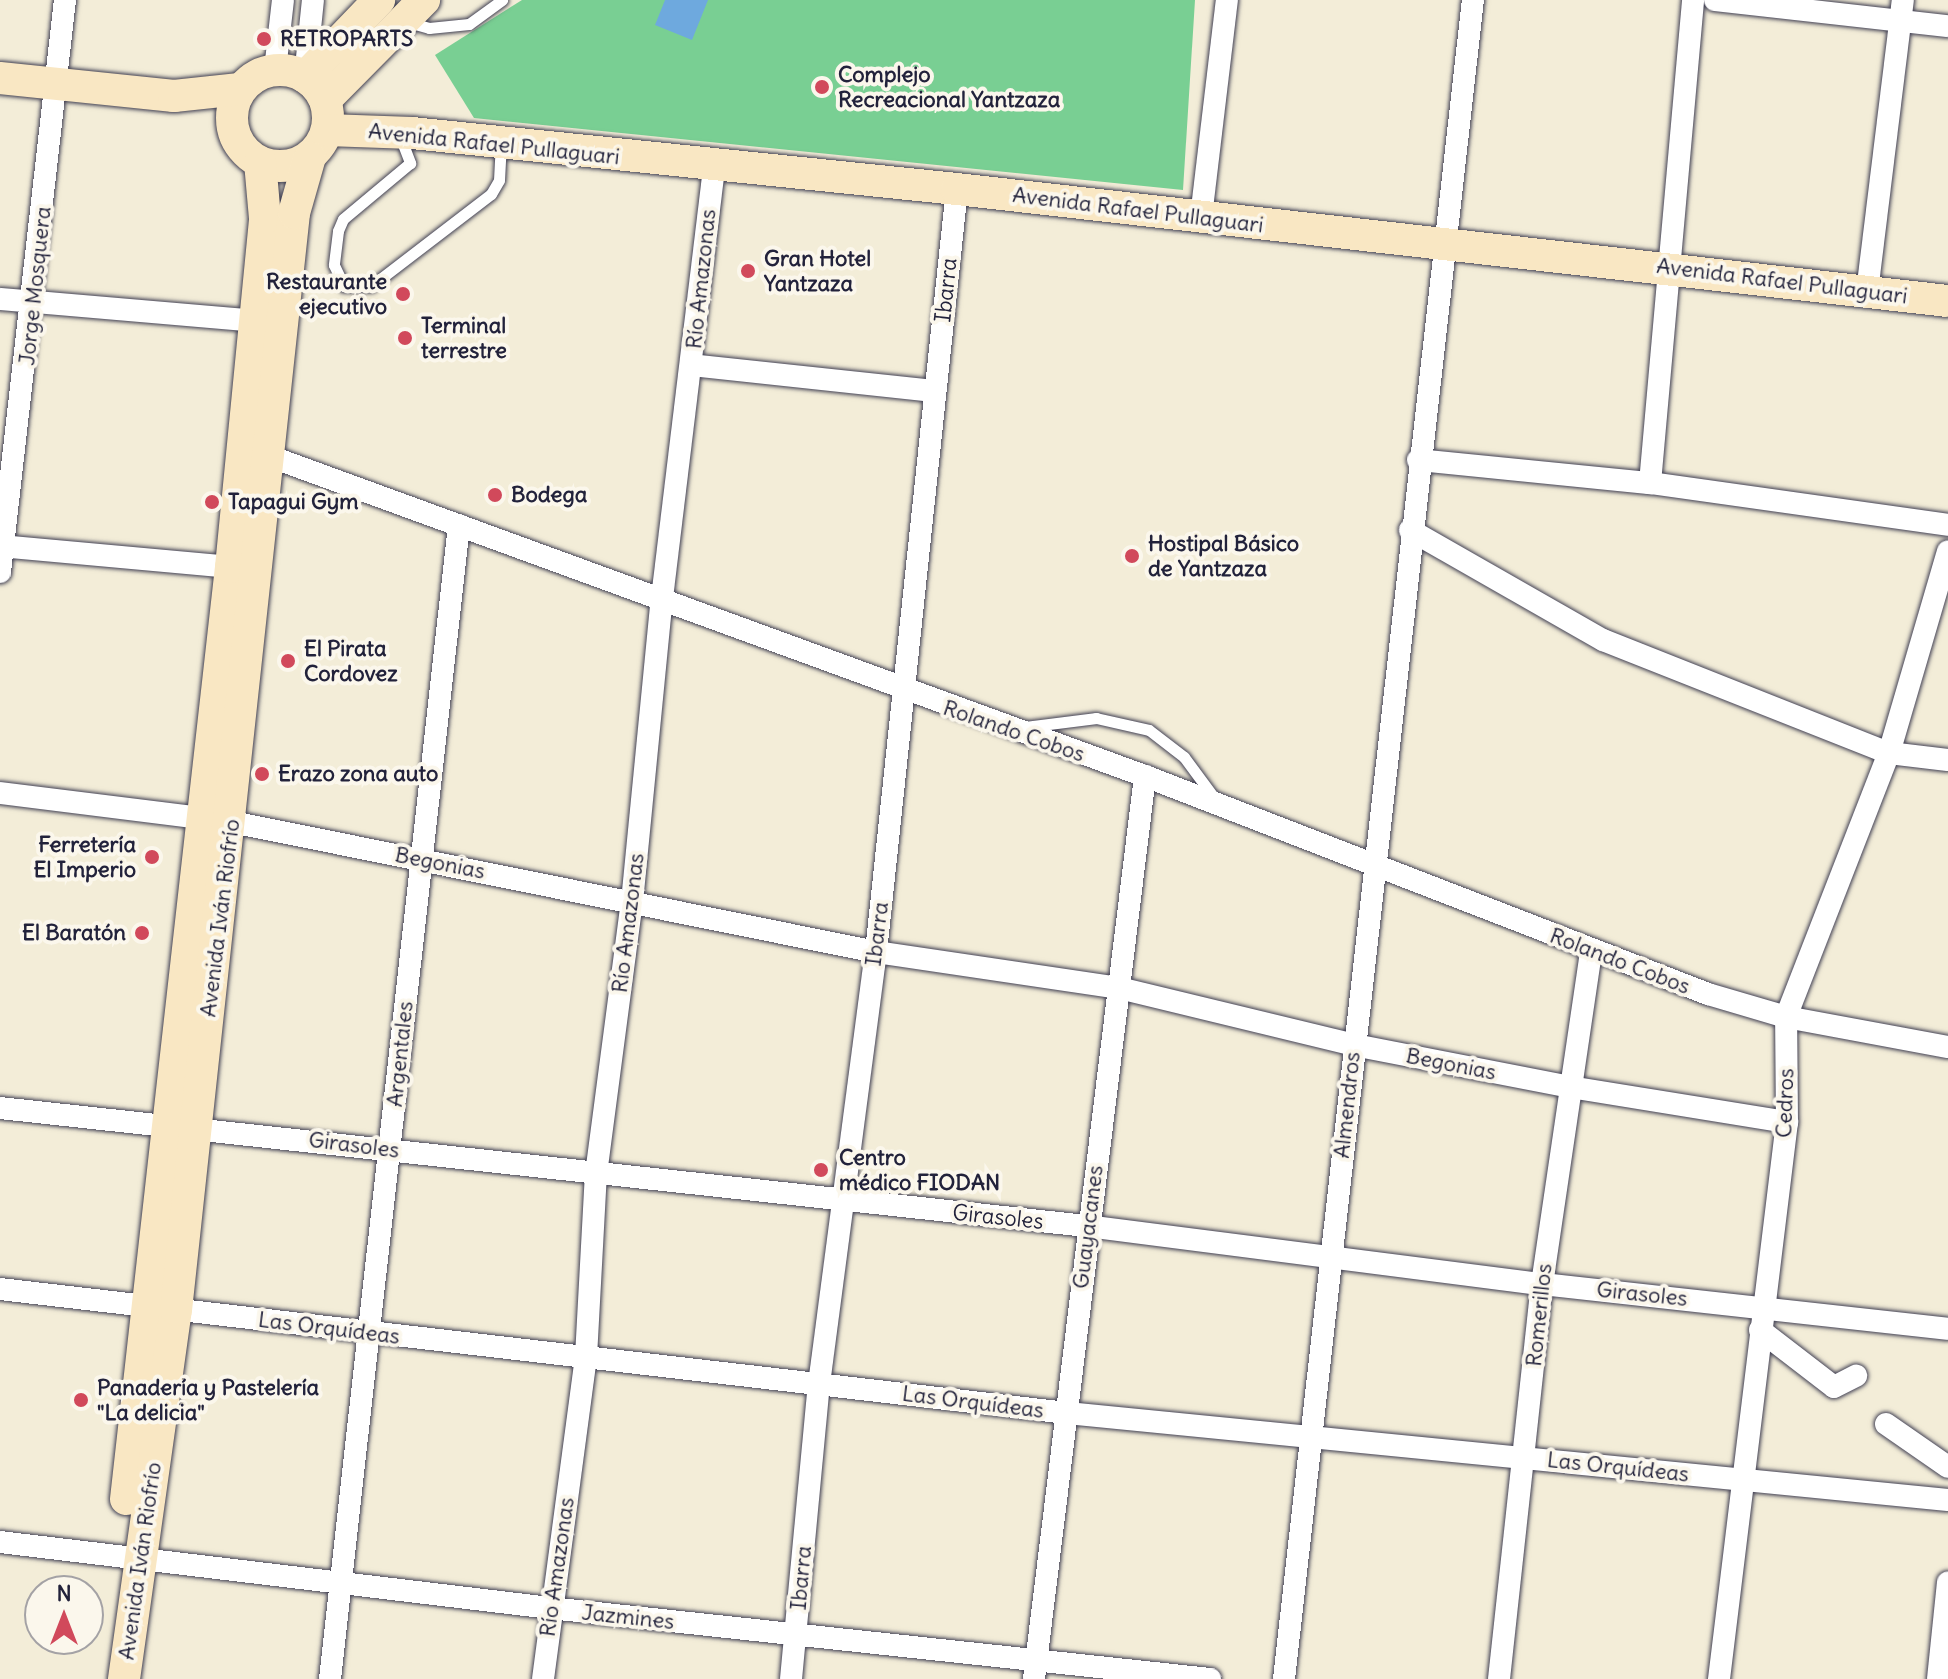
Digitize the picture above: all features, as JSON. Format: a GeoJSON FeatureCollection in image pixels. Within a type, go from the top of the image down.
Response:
{"type":"FeatureCollection","features":[{"type":"Feature","properties":{"kind":"main road"},"geometry":{"type":"LineString","coordinates":[[240,89],[233,125],[244,150],[260,162],[278,166],[310,157],[308,94],[379,0]]}},
{"type":"Feature","properties":{"kind":"main road"},"geometry":{"type":"LineString","coordinates":[[0,78],[174,96],[240,89],[308,94],[414,10]]}},
{"type":"Feature","properties":{"kind":"main road","name":"Avenida Rafael Pullaguari"},"geometry":{"type":"LineString","coordinates":[[308,94],[396,132],[714,167],[957,189],[1671,267],[1948,301]]}},
{"type":"Feature","properties":{"kind":"main road"},"geometry":{"type":"LineString","coordinates":[[174,96],[233,125]]}},
{"type":"Feature","properties":{"kind":"main road","name":"Avenida Iván Riofrío"},"geometry":{"type":"LineString","coordinates":[[217,819],[231,567],[255,451],[294,213],[310,157]]}},
{"type":"Feature","properties":{"kind":"main road","name":"Avenida Iván Riofrío"},"geometry":{"type":"LineString","coordinates":[[106,1679],[129,1559],[162,1308],[255,451],[255,321],[265,218],[260,162]]}},
{"type":"Feature","properties":{"kind":"main road","name":"Avenida Iván Riofrío"},"geometry":{"type":"LineString","coordinates":[[124,1679],[129,1559]]}},
{"type":"Feature","properties":{"kind":"street","name":"Jorge Mosquera"},"geometry":{"type":"LineString","coordinates":[[0,572],[65,0]]}},
{"type":"Feature","properties":{"kind":"street"},"geometry":{"type":"LineString","coordinates":[[283,0],[308,94]]}},
{"type":"Feature","properties":{"kind":"street"},"geometry":{"type":"LineString","coordinates":[[308,94],[313,0]]}},
{"type":"Feature","properties":{"kind":"street"},"geometry":{"type":"LineString","coordinates":[[1201,217],[1227,0]]}},
{"type":"Feature","properties":{"kind":"street","name":"Almendros"},"geometry":{"type":"LineString","coordinates":[[1284,1679],[1442,244],[1473,0]]}},
{"type":"Feature","properties":{"kind":"street"},"geometry":{"type":"LineString","coordinates":[[1650,483],[1693,0]]}},
{"type":"Feature","properties":{"kind":"street"},"geometry":{"type":"LineString","coordinates":[[1715,0],[1902,10],[1948,26]]}},
{"type":"Feature","properties":{"kind":"street"},"geometry":{"type":"LineString","coordinates":[[1867,292],[1902,10]]}},
{"type":"Feature","properties":{"kind":"street","name":"Río Amazonas"},"geometry":{"type":"LineString","coordinates":[[543,1679],[550,1608],[586,1357],[596,1174],[632,902],[662,598],[714,167]]}},
{"type":"Feature","properties":{"kind":"street","name":"Ibarra"},"geometry":{"type":"LineString","coordinates":[[791,1679],[819,1384],[840,1201],[876,952],[957,189]]}},
{"type":"Feature","properties":{"kind":"street"},"geometry":{"type":"LineString","coordinates":[[0,299],[255,321]]}},
{"type":"Feature","properties":{"kind":"street"},"geometry":{"type":"LineString","coordinates":[[691,365],[935,391]]}},
{"type":"Feature","properties":{"kind":"street","name":"Rolando Cobos"},"geometry":{"type":"LineString","coordinates":[[255,451],[662,598],[902,691],[1145,776],[1374,863],[1591,952],[1786,1017],[1948,1047]]}},
{"type":"Feature","properties":{"kind":"street"},"geometry":{"type":"LineString","coordinates":[[1418,460],[1650,483],[1948,525]]}},
{"type":"Feature","properties":{"kind":"street","name":"Argentales"},"geometry":{"type":"LineString","coordinates":[[330,1679],[459,525]]}},
{"type":"Feature","properties":{"kind":"street"},"geometry":{"type":"LineString","coordinates":[[1410,530],[1603,640],[1889,753],[1948,760]]}},
{"type":"Feature","properties":{"kind":"street"},"geometry":{"type":"LineString","coordinates":[[1,547],[231,567]]}},
{"type":"Feature","properties":{"kind":"street","name":"Cedros"},"geometry":{"type":"LineString","coordinates":[[1719,1679],[1787,1122],[1786,1017],[1889,753],[1948,551]]}},
{"type":"Feature","properties":{"kind":"street","name":"Guayacanes"},"geometry":{"type":"LineString","coordinates":[[1035,1669],[1087,1226],[1145,776]]}},
{"type":"Feature","properties":{"kind":"street","name":"Begonias"},"geometry":{"type":"LineString","coordinates":[[0,793],[217,819],[876,952],[1119,988],[1354,1045],[1570,1087],[1787,1122]]}},
{"type":"Feature","properties":{"kind":"street","name":"Romerillos"},"geometry":{"type":"LineString","coordinates":[[1499,1679],[1542,1284],[1591,952]]}},
{"type":"Feature","properties":{"kind":"street","name":"Girasoles"},"geometry":{"type":"LineString","coordinates":[[0,1108],[182,1125],[596,1174],[1087,1226],[1542,1284],[1763,1306],[1948,1329]]}},
{"type":"Feature","properties":{"kind":"street","name":"Las Orquídeas"},"geometry":{"type":"LineString","coordinates":[[0,1289],[1067,1413],[1948,1500]]}},
{"type":"Feature","properties":{"kind":"street"},"geometry":{"type":"LineString","coordinates":[[1760,1330],[1834,1387],[1856,1376]]}},
{"type":"Feature","properties":{"kind":"street"},"geometry":{"type":"LineString","coordinates":[[1886,1424],[1948,1467]]}},
{"type":"Feature","properties":{"kind":"street","name":"Jazmines"},"geometry":{"type":"LineString","coordinates":[[0,1542],[795,1635],[1035,1669],[1210,1679]]}},
{"type":"Feature","properties":{"kind":"street"},"geometry":{"type":"LineString","coordinates":[[1942,1668],[1948,1591]]}},
{"type":"Feature","properties":{"kind":"lane"},"geometry":{"type":"LineString","coordinates":[[414,10],[429,28],[469,24],[502,0]]}},
{"type":"Feature","properties":{"kind":"lane"},"geometry":{"type":"LineString","coordinates":[[396,132],[408,148],[410,163],[343,219],[334,265],[344,286],[371,286],[491,194],[501,171],[500,143]]}},
{"type":"Feature","properties":{"kind":"lane"},"geometry":{"type":"LineString","coordinates":[[1010,730],[1096,718],[1149,730],[1184,757],[1220,806]]}},
{"type":"Feature","properties":{"kind":"green space","name":"Complejo Recreacional Yantzaza"},"geometry":{"type":"Polygon","coordinates":[[[522,0],[1195,0],[1183,190],[474,118],[435,55],[522,0]]]}},
{"type":"Feature","properties":{"kind":"water"},"geometry":{"type":"Polygon","coordinates":[[[665,0],[708,0],[692,40],[655,25],[665,0]]]}},
{"type":"Feature","properties":{"kind":"place","name":"RETROPARTS"},"geometry":{"type":"Point","coordinates":[264,39]}},
{"type":"Feature","properties":{"kind":"place","name":"Complejo Recreacional Yantzaza"},"geometry":{"type":"Point","coordinates":[822,87]}},
{"type":"Feature","properties":{"kind":"place","name":"Gran Hotel Yantzaza"},"geometry":{"type":"Point","coordinates":[748,271]}},
{"type":"Feature","properties":{"kind":"place","name":"Restaurante ejecutivo"},"geometry":{"type":"Point","coordinates":[403,294]}},
{"type":"Feature","properties":{"kind":"place","name":"Terminal terrestre"},"geometry":{"type":"Point","coordinates":[405,338]}},
{"type":"Feature","properties":{"kind":"place","name":"Bodega"},"geometry":{"type":"Point","coordinates":[495,495]}},
{"type":"Feature","properties":{"kind":"place","name":"Tapagui Gym"},"geometry":{"type":"Point","coordinates":[212,502]}},
{"type":"Feature","properties":{"kind":"place","name":"Hostipal Básico de Yantzaza"},"geometry":{"type":"Point","coordinates":[1132,556]}},
{"type":"Feature","properties":{"kind":"place","name":"El Pirata Cordovez"},"geometry":{"type":"Point","coordinates":[288,661]}},
{"type":"Feature","properties":{"kind":"place","name":"Erazo zona auto"},"geometry":{"type":"Point","coordinates":[262,774]}},
{"type":"Feature","properties":{"kind":"place","name":"Ferretería El Imperio"},"geometry":{"type":"Point","coordinates":[152,857]}},
{"type":"Feature","properties":{"kind":"place","name":"El Baratón"},"geometry":{"type":"Point","coordinates":[142,933]}},
{"type":"Feature","properties":{"kind":"place","name":"Centro médico FIODAN"},"geometry":{"type":"Point","coordinates":[821,1170]}},
{"type":"Feature","properties":{"kind":"place","name":"Panadería y Pastelería \"La delicia\""},"geometry":{"type":"Point","coordinates":[81,1400]}}]}
